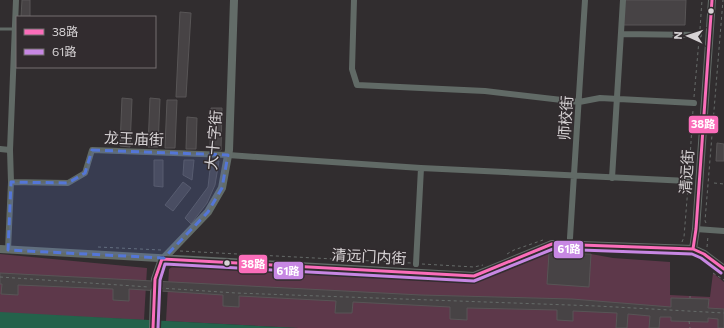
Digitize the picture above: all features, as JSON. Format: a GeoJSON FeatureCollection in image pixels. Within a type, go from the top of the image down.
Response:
{"type":"FeatureCollection","features":[{"type":"Feature","properties":{"kind":"main road","name":"大十字街"},"geometry":{"type":"LineString","coordinates":[[162,259],[208,212],[222,188],[228,155],[234,0]]}},
{"type":"Feature","properties":{"kind":"main road","name":"清远街"},"geometry":{"type":"LineString","coordinates":[[693,249],[696,229],[712,0]]}},
{"type":"Feature","properties":{"kind":"main road","name":"清远门内街"},"geometry":{"type":"LineString","coordinates":[[4,250],[474,276],[552,244],[693,249],[704,254],[724,269]]}},
{"type":"Feature","properties":{"kind":"main road"},"geometry":{"type":"LineString","coordinates":[[155,279],[162,259]]}},
{"type":"Feature","properties":{"kind":"main road"},"geometry":{"type":"LineString","coordinates":[[153,328],[154,291]]}},
{"type":"Feature","properties":{"kind":"street"},"geometry":{"type":"LineString","coordinates":[[4,250],[11,182],[10,150],[16,0]]}},
{"type":"Feature","properties":{"kind":"street"},"geometry":{"type":"LineString","coordinates":[[354,0],[352,68],[357,85],[485,91],[579,102],[600,98],[694,103]]}},
{"type":"Feature","properties":{"kind":"street","name":"师校街"},"geometry":{"type":"LineString","coordinates":[[570,238],[585,0]]}},
{"type":"Feature","properties":{"kind":"street"},"geometry":{"type":"LineString","coordinates":[[612,178],[623,0]]}},
{"type":"Feature","properties":{"kind":"street"},"geometry":{"type":"LineString","coordinates":[[621,34],[699,35]]}},
{"type":"Feature","properties":{"kind":"street"},"geometry":{"type":"LineString","coordinates":[[0,150],[10,150]]}},
{"type":"Feature","properties":{"kind":"street","name":"龙王庙街"},"geometry":{"type":"LineString","coordinates":[[11,182],[68,183],[86,172],[92,150],[228,155]]}},
{"type":"Feature","properties":{"kind":"street"},"geometry":{"type":"LineString","coordinates":[[228,155],[421,168],[688,181]]}},
{"type":"Feature","properties":{"kind":"street"},"geometry":{"type":"LineString","coordinates":[[416,264],[421,168]]}},
{"type":"Feature","properties":{"kind":"street"},"geometry":{"type":"LineString","coordinates":[[696,229],[724,231]]}},
{"type":"Feature","properties":{"kind":"lane"},"geometry":{"type":"LineString","coordinates":[[0,28],[15,29]]}},
{"type":"Feature","properties":{"kind":"path"},"geometry":{"type":"LineString","coordinates":[[680,245],[684,237],[702,0]]}},
{"type":"Feature","properties":{"kind":"path"},"geometry":{"type":"LineString","coordinates":[[707,249],[708,230],[705,221],[723,0]]}},
{"type":"Feature","properties":{"kind":"path"},"geometry":{"type":"LineString","coordinates":[[714,183],[724,184]]}},
{"type":"Feature","properties":{"kind":"path"},"geometry":{"type":"LineString","coordinates":[[508,254],[539,240],[545,240]]}},
{"type":"Feature","properties":{"kind":"path"},"geometry":{"type":"LineString","coordinates":[[94,247],[474,267],[488,263]]}},
{"type":"Feature","properties":{"kind":"path"},"geometry":{"type":"LineString","coordinates":[[713,272],[724,280]]}},
{"type":"Feature","properties":{"kind":"path"},"geometry":{"type":"LineString","coordinates":[[0,277],[154,291],[597,306],[724,313]]}},
{"type":"Feature","properties":{"kind":"path"},"geometry":{"type":"LineString","coordinates":[[689,321],[690,328]]}},
{"type":"Feature","properties":{"kind":"highlighted area"},"geometry":{"type":"Polygon","coordinates":[[[92,150],[228,155],[222,188],[208,212],[164,258],[8,250],[11,182],[68,183],[85,173],[92,150]]]}},
{"type":"Feature","properties":{"kind":"shaded area"},"geometry":{"type":"Polygon","coordinates":[[[549,253],[591,254],[613,258],[670,262],[670,295],[710,297],[713,273],[724,282],[724,328],[298,328],[166,321],[169,269],[178,263],[477,280],[549,253]]]}},
{"type":"Feature","properties":{"kind":"shaded area"},"geometry":{"type":"Polygon","coordinates":[[[0,254],[147,268],[144,320],[0,313],[0,254]]]}},
{"type":"Feature","properties":{"kind":"shaded area"},"geometry":{"type":"Polygon","coordinates":[[[0,312],[298,328],[0,328],[0,312]]]}},
{"type":"Feature","properties":{"kind":"building"},"geometry":{"type":"Polygon","coordinates":[[[22,0],[30,0],[30,16],[21,16],[22,0]]]}},
{"type":"Feature","properties":{"kind":"building"},"geometry":{"type":"Polygon","coordinates":[[[623,0],[686,0],[685,25],[622,25],[623,0]]]}},
{"type":"Feature","properties":{"kind":"building"},"geometry":{"type":"Polygon","coordinates":[[[180,12],[191,13],[186,97],[176,97],[180,12]]]}},
{"type":"Feature","properties":{"kind":"building"},"geometry":{"type":"Polygon","coordinates":[[[122,98],[132,99],[130,147],[120,146],[122,98]]]}},
{"type":"Feature","properties":{"kind":"building"},"geometry":{"type":"Polygon","coordinates":[[[150,98],[160,99],[158,147],[148,147],[150,98]]]}},
{"type":"Feature","properties":{"kind":"building"},"geometry":{"type":"Polygon","coordinates":[[[167,100],[177,100],[175,148],[165,148],[167,100]]]}},
{"type":"Feature","properties":{"kind":"building"},"geometry":{"type":"Polygon","coordinates":[[[211,108],[222,108],[221,150],[210,149],[211,108]]]}},
{"type":"Feature","properties":{"kind":"building"},"geometry":{"type":"Polygon","coordinates":[[[187,117],[197,118],[196,149],[186,149],[187,117]]]}},
{"type":"Feature","properties":{"kind":"building"},"geometry":{"type":"Polygon","coordinates":[[[717,143],[724,144],[724,161],[716,161],[717,143]]]}},
{"type":"Feature","properties":{"kind":"building"},"geometry":{"type":"Polygon","coordinates":[[[154,160],[163,160],[163,187],[154,186],[154,160]]]}},
{"type":"Feature","properties":{"kind":"building"},"geometry":{"type":"Polygon","coordinates":[[[184,160],[194,160],[192,180],[183,175],[184,160]]]}},
{"type":"Feature","properties":{"kind":"building"},"geometry":{"type":"Polygon","coordinates":[[[211,161],[219,161],[215,185],[207,203],[191,224],[185,218],[208,187],[211,161]]]}},
{"type":"Feature","properties":{"kind":"building"},"geometry":{"type":"Polygon","coordinates":[[[183,182],[191,188],[173,211],[165,205],[183,182]]]}},
{"type":"Feature","properties":{"kind":"building"},"geometry":{"type":"Polygon","coordinates":[[[549,253],[591,254],[589,287],[547,284],[549,253]]]}},
{"type":"Feature","properties":{"kind":"building"},"geometry":{"type":"Polygon","coordinates":[[[0,273],[421,295],[572,299],[671,307],[671,298],[709,299],[708,308],[724,309],[724,328],[718,328],[718,319],[708,318],[708,322],[671,321],[671,317],[660,317],[659,328],[649,328],[650,316],[628,314],[627,328],[616,328],[617,313],[573,311],[573,321],[557,320],[557,310],[467,308],[467,320],[450,319],[450,307],[353,302],[352,313],[335,313],[336,301],[239,296],[239,307],[223,306],[223,295],[129,289],[129,301],[113,300],[113,289],[18,285],[18,295],[1,294],[2,284],[0,284],[0,273]]]}},
{"type":"Feature","properties":{"kind":"tunnel"},"geometry":{"type":"LineString","coordinates":[[154,292],[155,279]]}},
{"type":"Feature","properties":{"kind":"transit line","name":"38路"},"geometry":{"type":"LineString","coordinates":[[693,249],[696,229],[712,0]]}},
{"type":"Feature","properties":{"kind":"transit line","name":"38路"},"geometry":{"type":"LineString","coordinates":[[153,328],[155,279],[162,259],[474,276],[552,244],[693,249],[704,254],[724,269]]}},
{"type":"Feature","properties":{"kind":"transit line","name":"61路"},"geometry":{"type":"LineString","coordinates":[[158,328],[160,280],[165,264],[474,281],[553,249],[692,254],[701,258],[721,273]]}}]}
